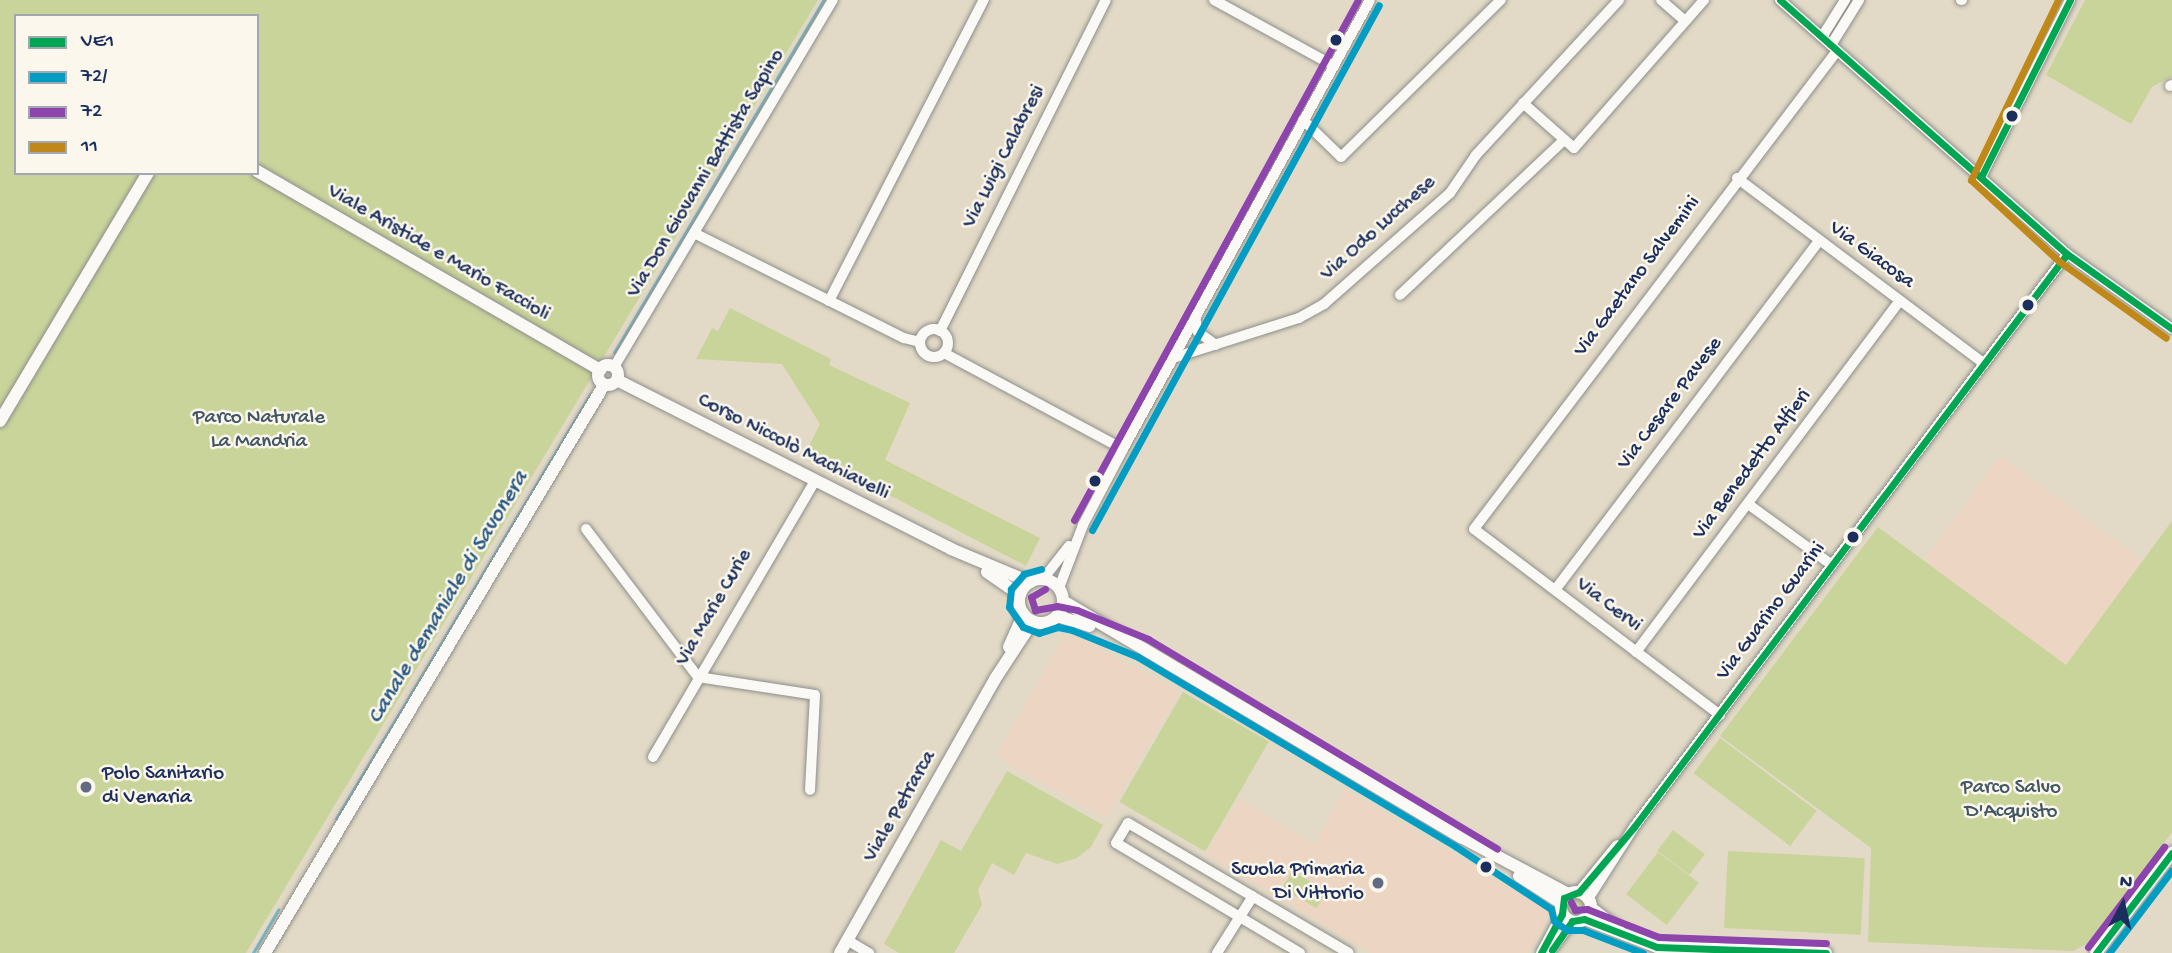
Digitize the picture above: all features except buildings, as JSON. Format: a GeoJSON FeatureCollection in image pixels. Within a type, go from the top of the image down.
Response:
{"type":"FeatureCollection","features":[{"type":"Feature","properties":{"kind":"street","name":"Via Don Giovanni Battista Sapino"},"geometry":{"type":"LineString","coordinates":[[615,373],[694,233],[833,0]]}},
{"type":"Feature","properties":{"kind":"street"},"geometry":{"type":"LineString","coordinates":[[829,301],[984,0]]}},
{"type":"Feature","properties":{"kind":"street","name":"Via Luigi Calabresi"},"geometry":{"type":"LineString","coordinates":[[940,331],[1106,0]]}},
{"type":"Feature","properties":{"kind":"street"},"geometry":{"type":"LineString","coordinates":[[1214,0],[1334,66]]}},
{"type":"Feature","properties":{"kind":"street"},"geometry":{"type":"LineString","coordinates":[[1083,525],[1043,579],[1030,582],[1020,595],[1028,618],[1046,622],[1057,616],[1063,601],[1059,588],[1083,525],[1370,0]]}},
{"type":"Feature","properties":{"kind":"street"},"geometry":{"type":"LineString","coordinates":[[1303,120],[1341,157],[1501,0]]}},
{"type":"Feature","properties":{"kind":"street","name":"Via Odo Lucchese"},"geometry":{"type":"LineString","coordinates":[[1172,358],[1299,318],[1324,304],[1450,193],[1523,103],[1619,0]]}},
{"type":"Feature","properties":{"kind":"street"},"geometry":{"type":"LineString","coordinates":[[1661,0],[1685,21]]}},
{"type":"Feature","properties":{"kind":"street"},"geometry":{"type":"LineString","coordinates":[[1523,103],[1574,148],[1704,0]]}},
{"type":"Feature","properties":{"kind":"street"},"geometry":{"type":"LineString","coordinates":[[1780,0],[2067,254],[2172,329]]}},
{"type":"Feature","properties":{"kind":"street"},"geometry":{"type":"LineString","coordinates":[[1822,37],[1845,0]]}},
{"type":"Feature","properties":{"kind":"street","name":"Via Gaetano Salvemini"},"geometry":{"type":"LineString","coordinates":[[1474,529],[1834,48],[1859,0]]}},
{"type":"Feature","properties":{"kind":"street"},"geometry":{"type":"LineString","coordinates":[[1981,177],[2070,0]]}},
{"type":"Feature","properties":{"kind":"street"},"geometry":{"type":"LineString","coordinates":[[1400,295],[1564,140]]}},
{"type":"Feature","properties":{"kind":"street","name":"Viale Aristide e Mario Faccioli"},"geometry":{"type":"LineString","coordinates":[[259,171],[600,370]]}},
{"type":"Feature","properties":{"kind":"street"},"geometry":{"type":"LineString","coordinates":[[0,421],[144,176]]}},
{"type":"Feature","properties":{"kind":"street","name":"Via Giacosa"},"geometry":{"type":"LineString","coordinates":[[1737,178],[1818,242],[1983,363]]}},
{"type":"Feature","properties":{"kind":"street"},"geometry":{"type":"LineString","coordinates":[[694,233],[829,301],[920,342],[928,356],[944,353],[1123,449]]}},
{"type":"Feature","properties":{"kind":"street","name":"Via Cesare Pavese"},"geometry":{"type":"LineString","coordinates":[[1555,590],[1818,242]]}},
{"type":"Feature","properties":{"kind":"street","name":"Via Guarino Guarini"},"geometry":{"type":"LineString","coordinates":[[1576,906],[2067,254]]}},
{"type":"Feature","properties":{"kind":"street","name":"Via Benedetto Alfieri"},"geometry":{"type":"LineString","coordinates":[[1636,652],[1900,301]]}},
{"type":"Feature","properties":{"kind":"street"},"geometry":{"type":"LineString","coordinates":[[1195,317],[1198,332],[1216,345]]}},
{"type":"Feature","properties":{"kind":"street"},"geometry":{"type":"LineString","coordinates":[[920,342],[927,331],[940,331],[948,341],[944,353]]}},
{"type":"Feature","properties":{"kind":"street"},"geometry":{"type":"LineString","coordinates":[[604,385],[600,370],[615,373]]}},
{"type":"Feature","properties":{"kind":"street"},"geometry":{"type":"LineString","coordinates":[[267,951],[604,385],[615,373]]}},
{"type":"Feature","properties":{"kind":"street","name":"Corso Niccolò Machiavelli"},"geometry":{"type":"LineString","coordinates":[[615,373],[815,481],[951,549],[1030,582]]}},
{"type":"Feature","properties":{"kind":"street","name":"Via Marie Curie"},"geometry":{"type":"LineString","coordinates":[[653,757],[815,481]]}},
{"type":"Feature","properties":{"kind":"street"},"geometry":{"type":"LineString","coordinates":[[1748,503],[1832,565]]}},
{"type":"Feature","properties":{"kind":"street"},"geometry":{"type":"LineString","coordinates":[[586,529],[698,677],[815,695],[810,790]]}},
{"type":"Feature","properties":{"kind":"street","name":"Via Cervi"},"geometry":{"type":"LineString","coordinates":[[1474,529],[1720,715]]}},
{"type":"Feature","properties":{"kind":"street","name":"Corso Niccolò Machiavelli"},"geometry":{"type":"LineString","coordinates":[[951,549],[1020,595]]}},
{"type":"Feature","properties":{"kind":"street"},"geometry":{"type":"LineString","coordinates":[[1043,579],[1059,588]]}},
{"type":"Feature","properties":{"kind":"street"},"geometry":{"type":"LineString","coordinates":[[1063,601],[1629,938],[1657,947],[1826,953]]}},
{"type":"Feature","properties":{"kind":"street"},"geometry":{"type":"LineString","coordinates":[[1057,616],[1143,648]]}},
{"type":"Feature","properties":{"kind":"street","name":"Viale Petrarca"},"geometry":{"type":"LineString","coordinates":[[840,953],[1028,618]]}},
{"type":"Feature","properties":{"kind":"street"},"geometry":{"type":"LineString","coordinates":[[1300,953],[1116,843],[1128,822],[1349,953]]}},
{"type":"Feature","properties":{"kind":"street"},"geometry":{"type":"LineString","coordinates":[[267,951],[307,873],[344,823]]}},
{"type":"Feature","properties":{"kind":"street"},"geometry":{"type":"LineString","coordinates":[[2096,953],[2172,853]]}},
{"type":"Feature","properties":{"kind":"street"},"geometry":{"type":"LineString","coordinates":[[1217,953],[1252,896]]}},
{"type":"Feature","properties":{"kind":"street"},"geometry":{"type":"LineString","coordinates":[[1541,953],[1576,906]]}},
{"type":"Feature","properties":{"kind":"street"},"geometry":{"type":"LineString","coordinates":[[1549,953],[1576,906]]}},
{"type":"Feature","properties":{"kind":"street"},"geometry":{"type":"LineString","coordinates":[[847,940],[869,953]]}},
{"type":"Feature","properties":{"kind":"shaded area"},"geometry":{"type":"Polygon","coordinates":[[[2000,456],[2143,560],[2067,665],[1924,561],[2000,456]]]}},
{"type":"Feature","properties":{"kind":"shaded area"},"geometry":{"type":"Polygon","coordinates":[[[1074,635],[1180,691],[1106,818],[1004,761],[998,752],[1063,637],[1074,635]]]}},
{"type":"Feature","properties":{"kind":"shaded area","name":"Scuola Primaria Di Vittorio"},"geometry":{"type":"Polygon","coordinates":[[[1345,789],[1549,911],[1551,916],[1528,953],[1372,953],[1205,854],[1239,799],[1314,844],[1345,789]]]}},
{"type":"Feature","properties":{"kind":"green space","name":"Parco Naturale La Mandria"},"geometry":{"type":"Polygon","coordinates":[[[0,0],[818,0],[246,953],[0,953],[0,0]]]}},
{"type":"Feature","properties":{"kind":"green space"},"geometry":{"type":"Polygon","coordinates":[[[2085,0],[2172,0],[2172,76],[2152,87],[2131,124],[2046,75],[2085,0]]]}},
{"type":"Feature","properties":{"kind":"green space"},"geometry":{"type":"Polygon","coordinates":[[[730,308],[831,359],[829,365],[910,403],[885,460],[1040,538],[1026,566],[806,452],[820,424],[782,364],[696,359],[712,328],[718,331],[730,308]]]}},
{"type":"Feature","properties":{"kind":"green space","name":"Parco Salvo D'Acquisto"},"geometry":{"type":"Polygon","coordinates":[[[2172,521],[2172,832],[2094,940],[2073,951],[1868,942],[1871,848],[1720,736],[1878,527],[2066,665],[2172,521]]]}},
{"type":"Feature","properties":{"kind":"green space"},"geometry":{"type":"Polygon","coordinates":[[[1183,692],[1269,742],[1205,851],[1120,802],[1183,692]]]}},
{"type":"Feature","properties":{"kind":"green space"},"geometry":{"type":"Polygon","coordinates":[[[1720,738],[1817,811],[1790,846],[1694,773],[1720,738]]]}},
{"type":"Feature","properties":{"kind":"green space"},"geometry":{"type":"Polygon","coordinates":[[[1007,771],[1103,825],[1091,847],[1077,858],[1057,864],[1026,853],[1014,875],[992,863],[978,890],[982,905],[954,953],[899,953],[884,944],[941,840],[961,851],[1007,771]]]}},
{"type":"Feature","properties":{"kind":"green space"},"geometry":{"type":"Polygon","coordinates":[[[1673,830],[1705,854],[1689,875],[1657,851],[1673,830]]]}},
{"type":"Feature","properties":{"kind":"green space"},"geometry":{"type":"Polygon","coordinates":[[[1728,851],[1865,858],[1861,935],[1724,928],[1728,851]]]}},
{"type":"Feature","properties":{"kind":"green space"},"geometry":{"type":"Polygon","coordinates":[[[1658,852],[1699,883],[1667,925],[1626,894],[1658,852]]]}},
{"type":"Feature","properties":{"kind":"green space"},"geometry":{"type":"Polygon","coordinates":[[[1292,871],[1327,891],[1317,908],[1282,888],[1292,871]]]}},
{"type":"Feature","properties":{"kind":"green space"},"geometry":{"type":"Polygon","coordinates":[[[1572,898],[1580,898],[1585,907],[1583,914],[1572,916],[1567,911],[1567,903],[1572,898]]]}},
{"type":"Feature","properties":{"kind":"waterway","name":"Canale demaniale di Savonera"},"geometry":{"type":"LineString","coordinates":[[614,353],[824,0]]}},
{"type":"Feature","properties":{"kind":"waterway","name":"Canale demaniale di Savonera"},"geometry":{"type":"LineString","coordinates":[[336,819],[590,394]]}},
{"type":"Feature","properties":{"kind":"waterway","name":"Canale demaniale di Savonera"},"geometry":{"type":"LineString","coordinates":[[253,953],[278,910]]}},
{"type":"Feature","properties":{"kind":"transit line","name":"72"},"geometry":{"type":"LineString","coordinates":[[1074,520],[1358,0]]}},
{"type":"Feature","properties":{"kind":"transit line","name":"VE1"},"geometry":{"type":"LineString","coordinates":[[1780,0],[2067,254],[2172,329]]}},
{"type":"Feature","properties":{"kind":"transit line","name":"11"},"geometry":{"type":"LineString","coordinates":[[2058,0],[1971,180],[2060,262],[2166,338]]}},
{"type":"Feature","properties":{"kind":"transit line","name":"VE1"},"geometry":{"type":"LineString","coordinates":[[1981,177],[2070,0]]}},
{"type":"Feature","properties":{"kind":"transit line","name":"72/"},"geometry":{"type":"LineString","coordinates":[[1092,530],[1379,5]]}},
{"type":"Feature","properties":{"kind":"transit line","name":"VE1"},"geometry":{"type":"LineString","coordinates":[[1541,953],[1562,914],[1564,898],[1579,892],[1634,827],[2067,254]]}},
{"type":"Feature","properties":{"kind":"transit line","name":"72/"},"geometry":{"type":"LineString","coordinates":[[1041,569],[1024,574],[1011,589],[1009,607],[1023,627],[1039,633],[1058,627],[1072,630],[1138,657],[1455,846],[1551,909],[1554,921],[1567,930],[1583,930],[1643,953]]}},
{"type":"Feature","properties":{"kind":"transit line","name":"72"},"geometry":{"type":"LineString","coordinates":[[1045,589],[1031,597],[1035,610],[1057,606],[1077,610],[1148,639],[1497,849]]}},
{"type":"Feature","properties":{"kind":"transit line","name":"72"},"geometry":{"type":"LineString","coordinates":[[2088,947],[2164,847]]}},
{"type":"Feature","properties":{"kind":"transit line","name":"VE1"},"geometry":{"type":"LineString","coordinates":[[2096,953],[2172,853]]}},
{"type":"Feature","properties":{"kind":"transit line","name":"72/"},"geometry":{"type":"LineString","coordinates":[[2109,953],[2172,870]]}},
{"type":"Feature","properties":{"kind":"transit line","name":"72"},"geometry":{"type":"LineString","coordinates":[[1571,902],[1575,910],[1587,909],[1659,937],[1826,943]]}},
{"type":"Feature","properties":{"kind":"transit line","name":"VE1"},"geometry":{"type":"LineString","coordinates":[[1552,950],[1572,921],[1584,919],[1657,947],[1826,953]]}},
{"type":"Feature","properties":{"kind":"place","name":"Polo Sanitario di Venaria"},"geometry":{"type":"Point","coordinates":[86,787]}},
{"type":"Feature","properties":{"kind":"place","name":"Scuola Primaria Di Vittorio"},"geometry":{"type":"Point","coordinates":[1378,883]}}]}
